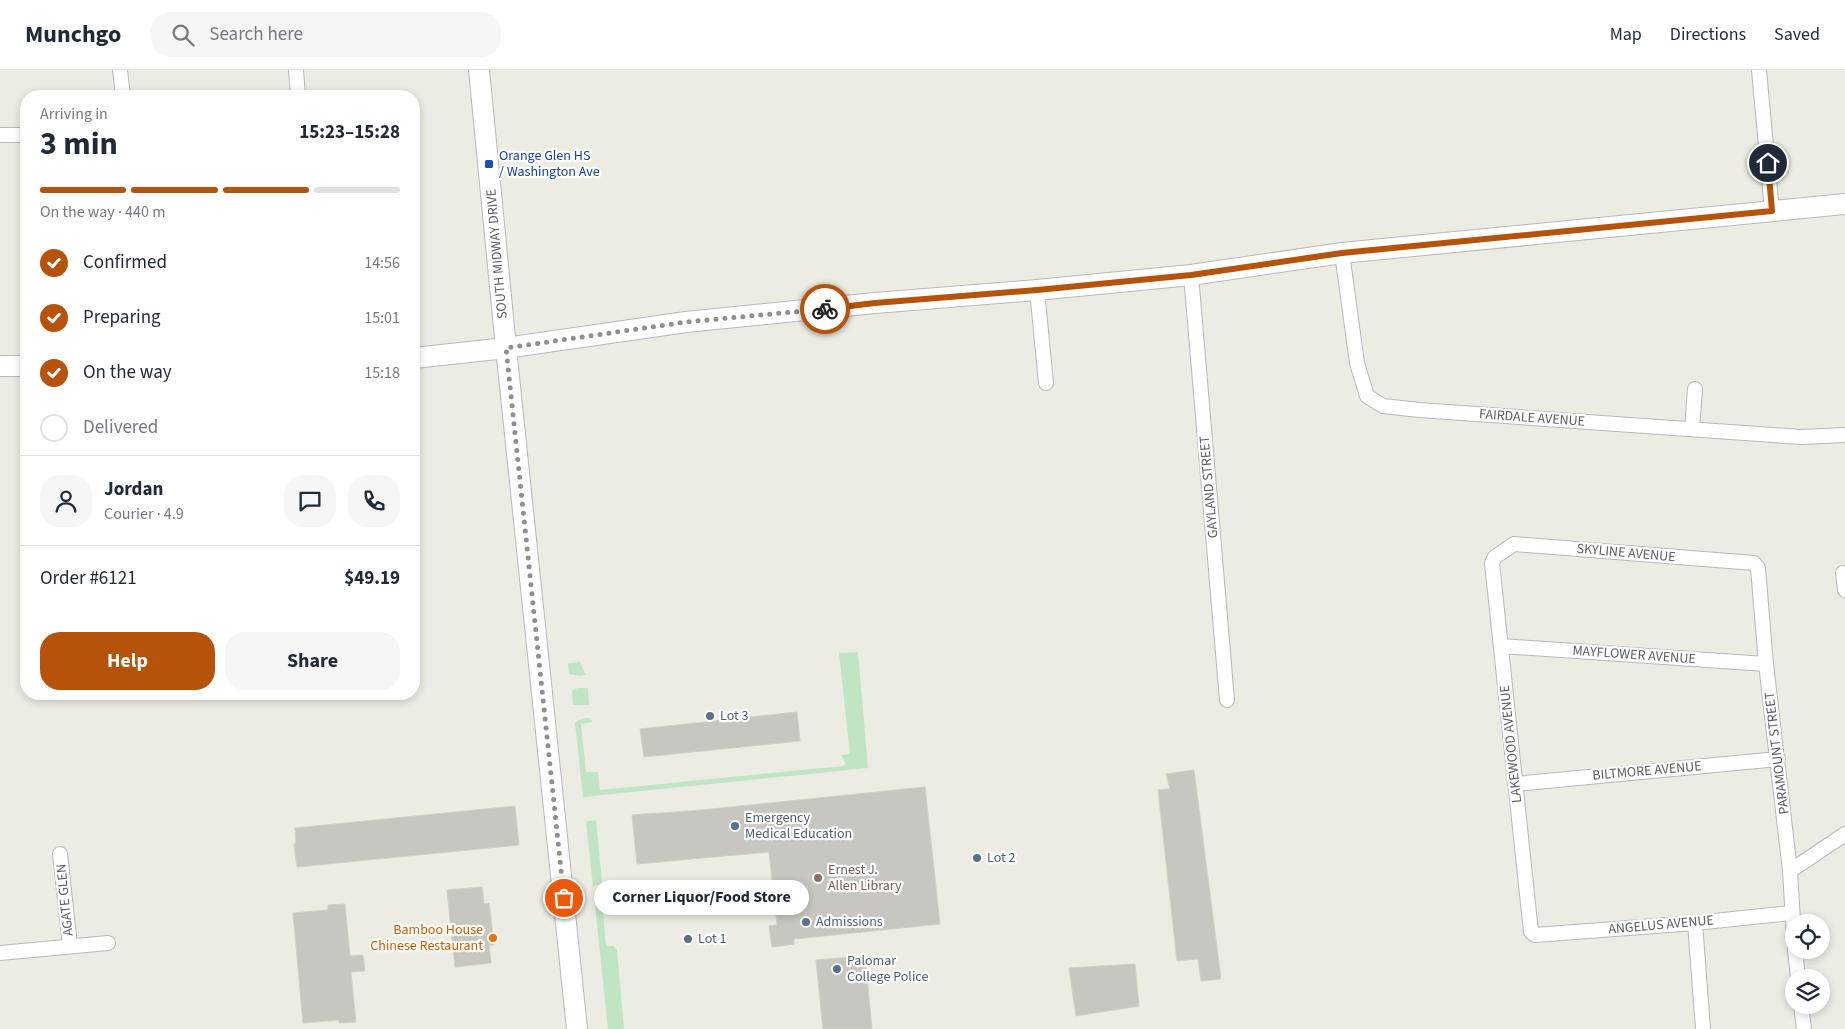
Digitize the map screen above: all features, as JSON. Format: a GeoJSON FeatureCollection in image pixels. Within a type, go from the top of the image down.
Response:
{"type":"FeatureCollection","features":[{"type":"Feature","properties":{"kind":"main road","name":"SOUTH MIDWAY DRIVE"},"geometry":{"type":"LineString","coordinates":[[479,70],[577,1029]]}},
{"type":"Feature","properties":{"kind":"main road"},"geometry":{"type":"LineString","coordinates":[[420,357],[506,348],[686,322],[1191,275],[1342,253],[1845,204]]}},
{"type":"Feature","properties":{"kind":"main road"},"geometry":{"type":"LineString","coordinates":[[0,366],[20,366]]}},
{"type":"Feature","properties":{"kind":"street"},"geometry":{"type":"LineString","coordinates":[[120,70],[122,90]]}},
{"type":"Feature","properties":{"kind":"street"},"geometry":{"type":"LineString","coordinates":[[296,70],[298,90]]}},
{"type":"Feature","properties":{"kind":"street"},"geometry":{"type":"LineString","coordinates":[[1759,70],[1772,211]]}},
{"type":"Feature","properties":{"kind":"street"},"geometry":{"type":"LineString","coordinates":[[0,135],[20,135]]}},
{"type":"Feature","properties":{"kind":"street","name":"FAIRDALE AVENUE"},"geometry":{"type":"LineString","coordinates":[[1342,253],[1358,363],[1367,396],[1383,406],[1801,437],[1845,435]]}},
{"type":"Feature","properties":{"kind":"street","name":"GAYLAND STREET"},"geometry":{"type":"LineString","coordinates":[[1191,275],[1227,700]]}},
{"type":"Feature","properties":{"kind":"street"},"geometry":{"type":"LineString","coordinates":[[1037,290],[1046,383]]}},
{"type":"Feature","properties":{"kind":"street"},"geometry":{"type":"LineString","coordinates":[[1692,429],[1695,389]]}},
{"type":"Feature","properties":{"kind":"street","name":"SKYLINE AVENUE"},"geometry":{"type":"LineString","coordinates":[[1495,557],[1514,544],[1754,563],[1758,568]]}},
{"type":"Feature","properties":{"kind":"street","name":"LAKEWOOD AVENUE"},"geometry":{"type":"LineString","coordinates":[[1495,557],[1492,563],[1531,932]]}},
{"type":"Feature","properties":{"kind":"street","name":"PARAMOUNT STREET"},"geometry":{"type":"LineString","coordinates":[[1758,568],[1766,664],[1790,871],[1791,913]]}},
{"type":"Feature","properties":{"kind":"street"},"geometry":{"type":"LineString","coordinates":[[1843,573],[1845,590]]}},
{"type":"Feature","properties":{"kind":"street","name":"MAYFLOWER AVENUE"},"geometry":{"type":"LineString","coordinates":[[1501,646],[1766,664]]}},
{"type":"Feature","properties":{"kind":"street","name":"BILTMORE AVENUE"},"geometry":{"type":"LineString","coordinates":[[1515,784],[1778,759]]}},
{"type":"Feature","properties":{"kind":"street"},"geometry":{"type":"LineString","coordinates":[[1790,871],[1845,834]]}},
{"type":"Feature","properties":{"kind":"street","name":"AGATE GLEN"},"geometry":{"type":"LineString","coordinates":[[60,854],[70,945]]}},
{"type":"Feature","properties":{"kind":"street","name":"ANGELUS AVENUE"},"geometry":{"type":"LineString","coordinates":[[1531,932],[1535,935],[1695,923],[1791,913]]}},
{"type":"Feature","properties":{"kind":"street"},"geometry":{"type":"LineString","coordinates":[[1695,923],[1703,1029]]}},
{"type":"Feature","properties":{"kind":"street"},"geometry":{"type":"LineString","coordinates":[[0,953],[70,945],[108,943]]}},
{"type":"Feature","properties":{"kind":"street"},"geometry":{"type":"LineString","coordinates":[[1802,1014],[1804,1029]]}},
{"type":"Feature","properties":{"kind":"green space"},"geometry":{"type":"Polygon","coordinates":[[[858,652],[868,768],[583,797],[575,723],[585,718],[591,719],[592,722],[581,724],[586,772],[598,772],[600,790],[843,766],[846,764],[841,755],[850,754],[839,653],[858,652]]]}},
{"type":"Feature","properties":{"kind":"green space"},"geometry":{"type":"Polygon","coordinates":[[[580,662],[586,675],[569,674],[568,663],[580,662]]]}},
{"type":"Feature","properties":{"kind":"green space"},"geometry":{"type":"Polygon","coordinates":[[[578,688],[588,688],[589,705],[573,705],[572,691],[578,688]]]}},
{"type":"Feature","properties":{"kind":"green space"},"geometry":{"type":"Polygon","coordinates":[[[596,820],[602,882],[593,886],[586,823],[596,820]]]}},
{"type":"Feature","properties":{"kind":"green space"},"geometry":{"type":"Polygon","coordinates":[[[610,905],[614,910],[603,912],[606,946],[614,946],[617,950],[624,1029],[608,1029],[595,906],[610,905]]]}},
{"type":"Feature","properties":{"kind":"building"},"geometry":{"type":"Polygon","coordinates":[[[797,712],[800,741],[644,757],[640,729],[797,712]]]}},
{"type":"Feature","properties":{"kind":"building"},"geometry":{"type":"Polygon","coordinates":[[[1194,770],[1221,979],[1201,981],[1198,959],[1177,961],[1158,790],[1170,789],[1166,774],[1194,770]]]}},
{"type":"Feature","properties":{"kind":"building"},"geometry":{"type":"Polygon","coordinates":[[[925,787],[940,924],[794,939],[794,944],[772,947],[769,926],[777,925],[769,852],[637,864],[632,815],[702,810],[925,787]]]}},
{"type":"Feature","properties":{"kind":"building"},"geometry":{"type":"Polygon","coordinates":[[[515,806],[519,845],[297,867],[294,844],[296,844],[295,828],[515,806]]]}},
{"type":"Feature","properties":{"kind":"building"},"geometry":{"type":"Polygon","coordinates":[[[482,887],[484,904],[489,903],[494,945],[489,945],[491,963],[455,967],[447,890],[482,887]]]}},
{"type":"Feature","properties":{"kind":"building"},"geometry":{"type":"Polygon","coordinates":[[[345,904],[350,956],[363,955],[365,971],[351,972],[356,1022],[339,1023],[339,1020],[303,1023],[293,913],[328,910],[328,905],[345,904]]]}},
{"type":"Feature","properties":{"kind":"building"},"geometry":{"type":"Polygon","coordinates":[[[865,956],[872,1029],[823,1029],[816,960],[865,956]]]}},
{"type":"Feature","properties":{"kind":"building"},"geometry":{"type":"Polygon","coordinates":[[[1135,964],[1139,1006],[1076,1016],[1069,968],[1135,964]]]}},
{"type":"Feature","properties":{"kind":"way so far"},"geometry":{"type":"LineString","coordinates":[[564,898],[506,348],[686,322],[825,309]]}},
{"type":"Feature","properties":{"kind":"place","name":"Orange Glen HS / Washington Ave"},"geometry":{"type":"Point","coordinates":[489,164]}},
{"type":"Feature","properties":{"kind":"place","name":"Lot 3"},"geometry":{"type":"Point","coordinates":[710,716]}},
{"type":"Feature","properties":{"kind":"place","name":"Emergency Medical Education"},"geometry":{"type":"Point","coordinates":[735,826]}},
{"type":"Feature","properties":{"kind":"place","name":"Lot 2"},"geometry":{"type":"Point","coordinates":[977,858]}},
{"type":"Feature","properties":{"kind":"place","name":"Ernest J. Allen Library"},"geometry":{"type":"Point","coordinates":[818,878]}},
{"type":"Feature","properties":{"kind":"place","name":"Corner Liquor/Food Store"},"geometry":{"type":"Point","coordinates":[564,898]}},
{"type":"Feature","properties":{"kind":"place","name":"Admissions"},"geometry":{"type":"Point","coordinates":[806,922]}},
{"type":"Feature","properties":{"kind":"place","name":"Bamboo House Chinese Restaurant"},"geometry":{"type":"Point","coordinates":[493,938]}},
{"type":"Feature","properties":{"kind":"place","name":"Lot 1"},"geometry":{"type":"Point","coordinates":[688,939]}},
{"type":"Feature","properties":{"kind":"place","name":"Palomar College Police"},"geometry":{"type":"Point","coordinates":[837,969]}},
{"type":"Feature","properties":{"kind":"route"},"geometry":{"type":"LineString","coordinates":[[825,309],[1191,275],[1342,253],[1772,211],[1768,163]]}}]}
